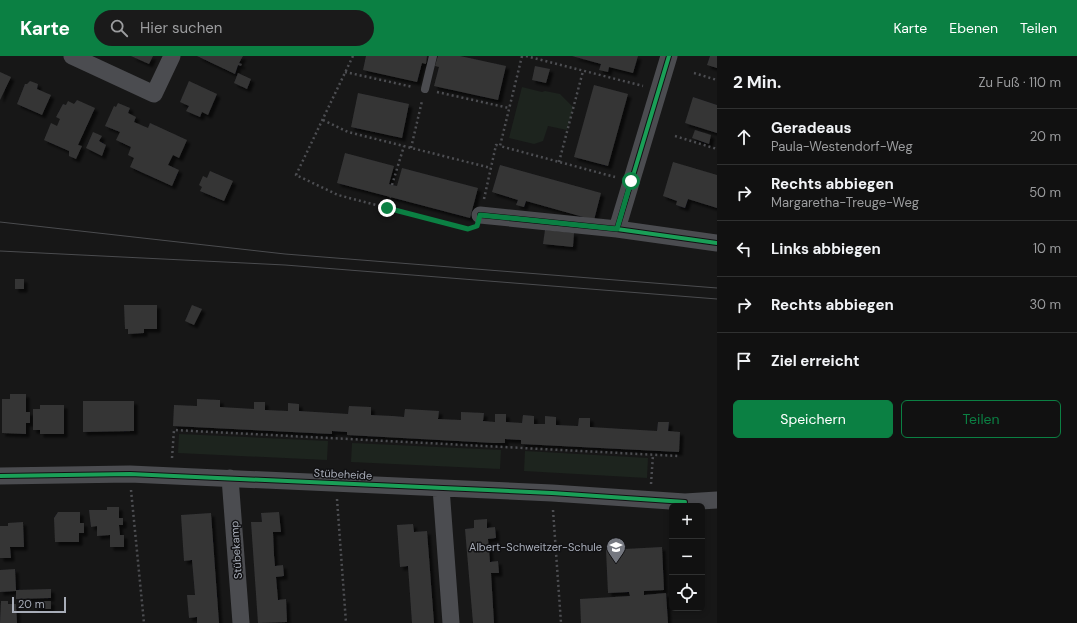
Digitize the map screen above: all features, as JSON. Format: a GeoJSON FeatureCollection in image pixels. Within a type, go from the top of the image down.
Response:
{"type":"FeatureCollection","features":[{"type":"Feature","properties":{"kind":"street"},"geometry":{"type":"LineString","coordinates":[[72,56],[154,94],[172,56]]}},
{"type":"Feature","properties":{"kind":"street"},"geometry":{"type":"LineString","coordinates":[[617,229],[669,56]]}},
{"type":"Feature","properties":{"kind":"street"},"geometry":{"type":"LineString","coordinates":[[480,215],[617,229],[717,243]]}},
{"type":"Feature","properties":{"kind":"street","name":"Stübeheide"},"geometry":{"type":"LineString","coordinates":[[0,476],[130,474],[171,475],[552,493],[685,502],[717,500]]}},
{"type":"Feature","properties":{"kind":"street","name":"Stübekamp"},"geometry":{"type":"LineString","coordinates":[[230,478],[241,623]]}},
{"type":"Feature","properties":{"kind":"street"},"geometry":{"type":"LineString","coordinates":[[441,488],[451,623]]}},
{"type":"Feature","properties":{"kind":"lane"},"geometry":{"type":"LineString","coordinates":[[425,89],[433,56]]}},
{"type":"Feature","properties":{"kind":"path"},"geometry":{"type":"LineString","coordinates":[[353,56],[296,175],[338,195],[468,229],[477,226],[496,145],[631,181]]}},
{"type":"Feature","properties":{"kind":"path"},"geometry":{"type":"LineString","coordinates":[[500,146],[522,56]]}},
{"type":"Feature","properties":{"kind":"path"},"geometry":{"type":"LineString","coordinates":[[526,56],[658,90]]}},
{"type":"Feature","properties":{"kind":"path"},"geometry":{"type":"LineString","coordinates":[[559,162],[583,71]]}},
{"type":"Feature","properties":{"kind":"path"},"geometry":{"type":"LineString","coordinates":[[694,73],[717,80]]}},
{"type":"Feature","properties":{"kind":"path"},"geometry":{"type":"LineString","coordinates":[[411,148],[425,89]]}},
{"type":"Feature","properties":{"kind":"path"},"geometry":{"type":"LineString","coordinates":[[322,120],[348,132],[491,168]]}},
{"type":"Feature","properties":{"kind":"path"},"geometry":{"type":"LineString","coordinates":[[675,136],[717,149]]}},
{"type":"Feature","properties":{"kind":"path"},"geometry":{"type":"LineString","coordinates":[[392,185],[404,146]]}},
{"type":"Feature","properties":{"kind":"path"},"geometry":{"type":"LineString","coordinates":[[387,208],[390,197]]}},
{"type":"Feature","properties":{"kind":"path"},"geometry":{"type":"LineString","coordinates":[[171,475],[174,430],[678,456]]}},
{"type":"Feature","properties":{"kind":"path"},"geometry":{"type":"LineString","coordinates":[[650,500],[653,455]]}},
{"type":"Feature","properties":{"kind":"path"},"geometry":{"type":"LineString","coordinates":[[130,474],[144,623]]}},
{"type":"Feature","properties":{"kind":"path"},"geometry":{"type":"LineString","coordinates":[[336,483],[346,623]]}},
{"type":"Feature","properties":{"kind":"path"},"geometry":{"type":"LineString","coordinates":[[552,493],[561,623]]}},
{"type":"Feature","properties":{"kind":"shaded area"},"geometry":{"type":"Polygon","coordinates":[[[522,87],[542,92],[545,91],[560,94],[573,107],[567,130],[548,126],[543,141],[534,144],[509,138],[522,87]]]}},
{"type":"Feature","properties":{"kind":"shaded area"},"geometry":{"type":"Polygon","coordinates":[[[179,434],[328,441],[327,460],[178,453],[179,434]]]}},
{"type":"Feature","properties":{"kind":"shaded area"},"geometry":{"type":"Polygon","coordinates":[[[352,443],[501,450],[500,469],[351,462],[352,443]]]}},
{"type":"Feature","properties":{"kind":"shaded area"},"geometry":{"type":"Polygon","coordinates":[[[525,451],[648,458],[647,478],[524,471],[525,451]]]}},
{"type":"Feature","properties":{"kind":"building"},"geometry":{"type":"Polygon","coordinates":[[[131,56],[153,56],[149,64],[131,56]]]}},
{"type":"Feature","properties":{"kind":"building"},"geometry":{"type":"Polygon","coordinates":[[[197,56],[243,56],[239,63],[242,64],[241,66],[238,65],[235,74],[197,56]]]}},
{"type":"Feature","properties":{"kind":"building"},"geometry":{"type":"Polygon","coordinates":[[[366,56],[427,56],[426,64],[422,63],[417,82],[363,70],[366,56]]]}},
{"type":"Feature","properties":{"kind":"building"},"geometry":{"type":"Polygon","coordinates":[[[438,56],[460,56],[506,66],[498,100],[434,86],[439,67],[435,66],[438,56]]]}},
{"type":"Feature","properties":{"kind":"building"},"geometry":{"type":"Polygon","coordinates":[[[572,56],[638,56],[633,73],[609,67],[608,72],[599,70],[601,64],[572,56]]]}},
{"type":"Feature","properties":{"kind":"building"},"geometry":{"type":"Polygon","coordinates":[[[710,56],[717,56],[717,68],[707,65],[710,56]]]}},
{"type":"Feature","properties":{"kind":"building"},"geometry":{"type":"Polygon","coordinates":[[[535,66],[550,69],[546,83],[532,80],[535,66]]]}},
{"type":"Feature","properties":{"kind":"building"},"geometry":{"type":"Polygon","coordinates":[[[0,72],[11,77],[0,100],[0,72]]]}},
{"type":"Feature","properties":{"kind":"building"},"geometry":{"type":"Polygon","coordinates":[[[238,73],[251,79],[247,89],[234,83],[238,73]]]}},
{"type":"Feature","properties":{"kind":"building"},"geometry":{"type":"Polygon","coordinates":[[[30,81],[38,84],[37,89],[51,95],[42,115],[17,104],[25,84],[30,81]]]}},
{"type":"Feature","properties":{"kind":"building"},"geometry":{"type":"Polygon","coordinates":[[[189,81],[217,94],[208,115],[202,112],[200,117],[186,111],[189,106],[180,102],[189,81]]]}},
{"type":"Feature","properties":{"kind":"building"},"geometry":{"type":"Polygon","coordinates":[[[594,85],[628,94],[608,166],[574,157],[594,85]]]}},
{"type":"Feature","properties":{"kind":"building"},"geometry":{"type":"Polygon","coordinates":[[[358,93],[409,104],[402,138],[351,127],[358,93]]]}},
{"type":"Feature","properties":{"kind":"building"},"geometry":{"type":"Polygon","coordinates":[[[693,97],[717,105],[717,133],[685,123],[693,97]]]}},
{"type":"Feature","properties":{"kind":"building"},"geometry":{"type":"Polygon","coordinates":[[[77,100],[95,108],[78,145],[82,146],[76,159],[69,156],[69,151],[44,140],[51,123],[57,126],[60,119],[56,117],[63,104],[66,105],[68,101],[74,104],[77,100]]]}},
{"type":"Feature","properties":{"kind":"building"},"geometry":{"type":"Polygon","coordinates":[[[118,103],[130,108],[128,113],[136,117],[134,122],[148,128],[150,123],[187,140],[179,158],[173,155],[168,165],[179,170],[172,186],[130,167],[134,158],[128,155],[131,147],[116,140],[120,132],[105,126],[114,106],[116,107],[118,103]]]}},
{"type":"Feature","properties":{"kind":"building"},"geometry":{"type":"Polygon","coordinates":[[[695,130],[711,135],[709,144],[692,138],[695,130]]]}},
{"type":"Feature","properties":{"kind":"building"},"geometry":{"type":"Polygon","coordinates":[[[93,132],[102,136],[99,141],[106,145],[102,156],[86,148],[93,132]]]}},
{"type":"Feature","properties":{"kind":"building"},"geometry":{"type":"Polygon","coordinates":[[[345,153],[394,166],[389,184],[392,185],[397,186],[402,168],[478,188],[470,218],[337,183],[345,153]]]}},
{"type":"Feature","properties":{"kind":"building"},"geometry":{"type":"Polygon","coordinates":[[[673,162],[717,175],[717,208],[688,199],[685,208],[676,205],[677,201],[663,196],[673,162]]]}},
{"type":"Feature","properties":{"kind":"building"},"geometry":{"type":"Polygon","coordinates":[[[500,165],[601,193],[594,220],[526,201],[524,207],[516,205],[518,200],[492,192],[500,165]]]}},
{"type":"Feature","properties":{"kind":"building"},"geometry":{"type":"Polygon","coordinates":[[[210,171],[233,181],[224,201],[200,191],[202,187],[199,185],[203,176],[207,178],[210,171]]]}},
{"type":"Feature","properties":{"kind":"building"},"geometry":{"type":"Polygon","coordinates":[[[545,230],[574,233],[573,247],[543,244],[545,230]]]}},
{"type":"Feature","properties":{"kind":"building"},"geometry":{"type":"Polygon","coordinates":[[[15,279],[24,279],[24,289],[15,289],[15,279]]]}},
{"type":"Feature","properties":{"kind":"building"},"geometry":{"type":"Polygon","coordinates":[[[124,305],[157,305],[157,329],[144,329],[144,333],[128,334],[128,329],[125,329],[124,305]]]}},
{"type":"Feature","properties":{"kind":"building"},"geometry":{"type":"Polygon","coordinates":[[[192,305],[202,309],[194,325],[185,321],[192,305]]]}},
{"type":"Feature","properties":{"kind":"building"},"geometry":{"type":"Polygon","coordinates":[[[10,394],[26,394],[26,412],[30,412],[30,423],[26,423],[26,434],[2,433],[2,399],[10,399],[10,394]]]}},
{"type":"Feature","properties":{"kind":"building"},"geometry":{"type":"Polygon","coordinates":[[[197,399],[220,400],[220,407],[254,409],[254,402],[265,402],[265,410],[288,411],[288,403],[299,404],[299,411],[348,414],[349,406],[371,407],[371,415],[404,417],[405,409],[439,411],[438,419],[461,420],[461,412],[484,413],[483,421],[495,422],[495,414],[506,414],[506,422],[522,423],[523,415],[534,416],[534,424],[545,424],[545,416],[556,417],[556,425],[578,426],[579,418],[590,418],[590,427],[657,431],[658,422],[669,422],[668,431],[680,432],[679,452],[521,444],[521,440],[505,439],[505,443],[494,443],[347,435],[347,432],[332,431],[332,434],[173,426],[174,405],[197,406],[197,399]]]}},
{"type":"Feature","properties":{"kind":"building"},"geometry":{"type":"Polygon","coordinates":[[[83,401],[134,401],[134,431],[83,432],[83,401]]]}},
{"type":"Feature","properties":{"kind":"building"},"geometry":{"type":"Polygon","coordinates":[[[40,405],[64,405],[64,434],[40,434],[40,430],[33,430],[33,409],[40,409],[40,405]]]}},
{"type":"Feature","properties":{"kind":"building"},"geometry":{"type":"Polygon","coordinates":[[[107,507],[119,507],[119,518],[123,518],[123,525],[119,525],[120,535],[124,535],[124,547],[110,547],[110,535],[97,536],[97,526],[91,527],[89,510],[107,510],[107,507]]]}},
{"type":"Feature","properties":{"kind":"building"},"geometry":{"type":"Polygon","coordinates":[[[58,512],[80,512],[80,523],[84,523],[84,533],[79,533],[79,542],[55,542],[54,518],[58,512]]]}},
{"type":"Feature","properties":{"kind":"building"},"geometry":{"type":"Polygon","coordinates":[[[279,512],[281,532],[273,532],[274,555],[275,566],[283,565],[284,576],[276,577],[278,600],[286,599],[287,622],[258,623],[251,522],[262,522],[261,513],[279,512]]]}},
{"type":"Feature","properties":{"kind":"building"},"geometry":{"type":"Polygon","coordinates":[[[211,513],[219,623],[197,623],[197,617],[189,618],[187,595],[195,595],[192,560],[184,561],[181,515],[211,513]]]}},
{"type":"Feature","properties":{"kind":"building"},"geometry":{"type":"Polygon","coordinates":[[[487,519],[487,528],[495,527],[496,538],[488,539],[490,562],[498,561],[499,573],[491,573],[494,623],[473,623],[465,529],[474,528],[474,520],[487,519]]]}},
{"type":"Feature","properties":{"kind":"building"},"geometry":{"type":"Polygon","coordinates":[[[23,522],[24,547],[10,547],[11,558],[0,558],[0,526],[8,526],[8,523],[23,522]]]}},
{"type":"Feature","properties":{"kind":"building"},"geometry":{"type":"Polygon","coordinates":[[[413,524],[414,532],[427,531],[434,623],[412,623],[408,566],[400,567],[397,525],[413,524]]]}},
{"type":"Feature","properties":{"kind":"building"},"geometry":{"type":"Polygon","coordinates":[[[662,547],[664,590],[644,591],[644,595],[666,593],[668,623],[581,623],[580,599],[630,596],[629,592],[608,593],[606,550],[662,547]]]}},
{"type":"Feature","properties":{"kind":"building"},"geometry":{"type":"Polygon","coordinates":[[[15,569],[16,590],[51,589],[51,598],[16,599],[16,591],[0,592],[0,570],[15,569]]]}},
{"type":"Feature","properties":{"kind":"building"},"geometry":{"type":"Polygon","coordinates":[[[1,601],[8,601],[8,604],[16,604],[17,623],[0,623],[1,601]]]}},
{"type":"Feature","properties":{"kind":"building"},"geometry":{"type":"Polygon","coordinates":[[[34,601],[51,601],[51,609],[34,609],[34,601]]]}},
{"type":"Feature","properties":{"kind":"tram line"},"geometry":{"type":"LineString","coordinates":[[0,222],[285,254],[717,288]]}},
{"type":"Feature","properties":{"kind":"tram line"},"geometry":{"type":"LineString","coordinates":[[0,251],[285,265],[717,299]]}},
{"type":"Feature","properties":{"kind":"cycle path"},"geometry":{"type":"LineString","coordinates":[[617,229],[669,56]]}},
{"type":"Feature","properties":{"kind":"cycle path"},"geometry":{"type":"LineString","coordinates":[[480,215],[617,229],[717,243]]}},
{"type":"Feature","properties":{"kind":"cycle path"},"geometry":{"type":"LineString","coordinates":[[0,476],[130,474],[552,493],[685,502]]}},
{"type":"Feature","properties":{"kind":"place","name":"Albert-Schweitzer-Schule"},"geometry":{"type":"Point","coordinates":[616,564]}},
{"type":"Feature","properties":{"kind":"route"},"geometry":{"type":"LineString","coordinates":[[387,208],[468,229],[477,226],[480,215],[617,229],[631,181]]}}]}
